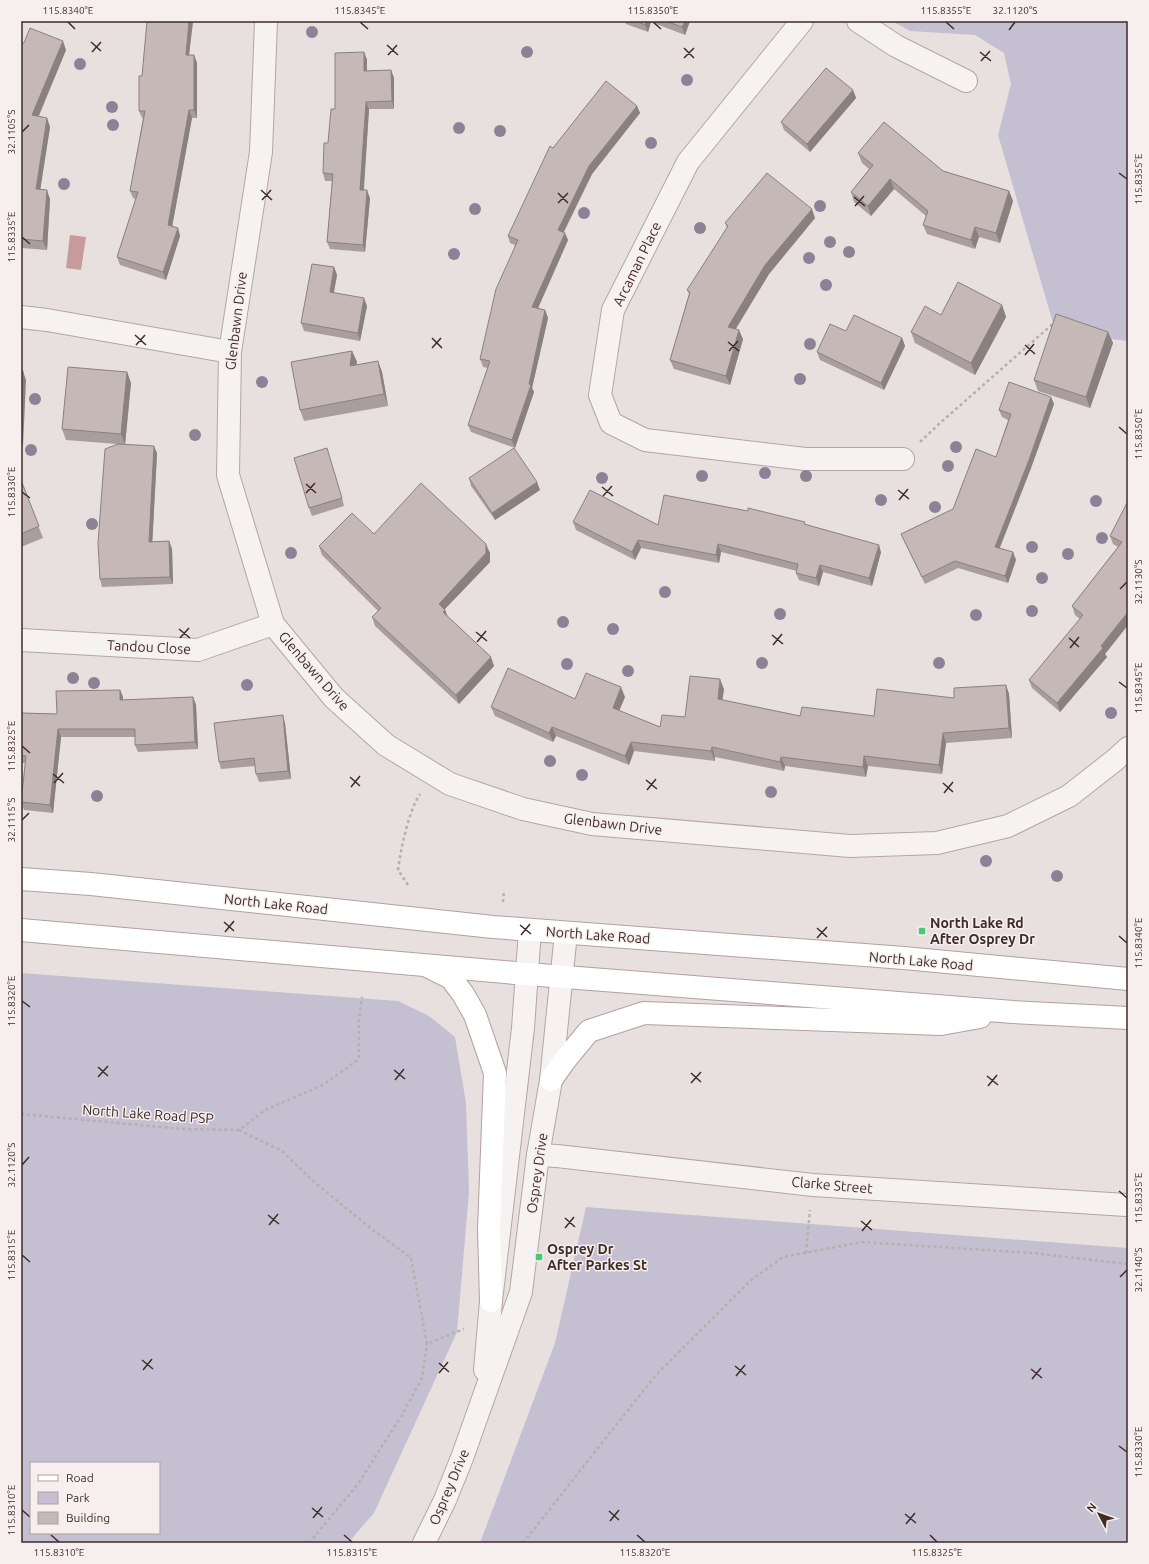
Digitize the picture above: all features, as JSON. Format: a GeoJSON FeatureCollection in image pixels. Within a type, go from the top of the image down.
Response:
{"type":"FeatureCollection","features":[{"type":"Feature","properties":{"kind":"main road","name":"North Lake Road"},"geometry":{"type":"LineString","coordinates":[[21,879],[91,884],[493,927],[904,958],[1128,979]]}},
{"type":"Feature","properties":{"kind":"main road"},"geometry":{"type":"LineString","coordinates":[[21,930],[527,974],[1012,1012],[1128,1018]]}},
{"type":"Feature","properties":{"kind":"main road"},"geometry":{"type":"LineString","coordinates":[[426,965],[451,978],[463,994],[475,1015],[495,1073],[488,1229],[491,1301]]}},
{"type":"Feature","properties":{"kind":"main road"},"geometry":{"type":"LineString","coordinates":[[551,1080],[589,1031],[644,1013],[941,1024],[1012,1012]]}},
{"type":"Feature","properties":{"kind":"street","name":"Glenbawn Drive"},"geometry":{"type":"LineString","coordinates":[[266,21],[261,152],[230,352],[228,475],[273,624],[334,698],[386,745],[450,784],[523,809],[592,824],[843,846],[937,843],[1008,826],[1069,796],[1128,748]]}},
{"type":"Feature","properties":{"kind":"street","name":"Arcaman Place"},"geometry":{"type":"LineString","coordinates":[[802,21],[688,162],[613,310],[600,395],[611,423],[645,440],[805,459],[903,459]]}},
{"type":"Feature","properties":{"kind":"street"},"geometry":{"type":"LineString","coordinates":[[858,21],[896,46],[966,81]]}},
{"type":"Feature","properties":{"kind":"street"},"geometry":{"type":"LineString","coordinates":[[21,317],[47,320],[230,352]]}},
{"type":"Feature","properties":{"kind":"street","name":"Tandou Close"},"geometry":{"type":"LineString","coordinates":[[21,640],[198,650],[273,624]]}},
{"type":"Feature","properties":{"kind":"street","name":"Osprey Drive"},"geometry":{"type":"LineString","coordinates":[[481,1407],[491,1301],[523,1028],[530,930]]}},
{"type":"Feature","properties":{"kind":"street","name":"Osprey Drive"},"geometry":{"type":"LineString","coordinates":[[424,1543],[445,1500],[481,1407],[521,1292],[538,1156],[551,1080],[566,933]]}},
{"type":"Feature","properties":{"kind":"street","name":"Clarke Street"},"geometry":{"type":"LineString","coordinates":[[538,1156],[557,1156],[813,1185],[1126,1205]]}},
{"type":"Feature","properties":{"kind":"path"},"geometry":{"type":"LineString","coordinates":[[903,459],[940,423],[1058,319]]}},
{"type":"Feature","properties":{"kind":"path"},"geometry":{"type":"LineString","coordinates":[[408,885],[398,870],[400,856],[414,804],[432,774]]}},
{"type":"Feature","properties":{"kind":"path"},"geometry":{"type":"LineString","coordinates":[[503,900],[504,891]]}},
{"type":"Feature","properties":{"kind":"path"},"geometry":{"type":"LineString","coordinates":[[309,1543],[358,1484],[402,1414],[422,1378],[427,1344],[411,1258],[363,1223],[313,1181],[282,1151],[239,1130],[265,1110],[323,1085],[359,1059],[359,1020],[362,997]]}},
{"type":"Feature","properties":{"kind":"path","name":"North Lake Road PSP"},"geometry":{"type":"LineString","coordinates":[[21,1114],[182,1130],[239,1130]]}},
{"type":"Feature","properties":{"kind":"path"},"geometry":{"type":"LineString","coordinates":[[806,1253],[813,1185]]}},
{"type":"Feature","properties":{"kind":"path"},"geometry":{"type":"LineString","coordinates":[[523,1543],[655,1376],[750,1282],[783,1257],[862,1242],[1032,1253],[1128,1264]]}},
{"type":"Feature","properties":{"kind":"path"},"geometry":{"type":"LineString","coordinates":[[427,1344],[466,1328]]}},
{"type":"Feature","properties":{"kind":"green space"},"geometry":{"type":"Polygon","coordinates":[[[892,21],[1128,21],[1128,341],[1056,333],[998,135],[1011,84],[1004,53],[975,35],[910,31],[892,21]]]}},
{"type":"Feature","properties":{"kind":"green space"},"geometry":{"type":"Polygon","coordinates":[[[21,973],[398,1001],[429,1016],[455,1037],[466,1103],[469,1192],[457,1332],[374,1513],[348,1543],[21,1543],[21,973]]]}},
{"type":"Feature","properties":{"kind":"green space"},"geometry":{"type":"Polygon","coordinates":[[[586,1207],[1128,1248],[1128,1543],[480,1543],[555,1343],[586,1207]]]}},
{"type":"Feature","properties":{"kind":"shaded area"},"geometry":{"type":"Polygon","coordinates":[[[70,235],[86,237],[81,270],[66,268],[70,235]]]}},
{"type":"Feature","properties":{"kind":"building"},"geometry":{"type":"Polygon","coordinates":[[[147,21],[189,21],[186,55],[194,55],[194,110],[189,110],[168,225],[178,228],[163,272],[117,257],[138,192],[130,191],[145,111],[139,111],[139,76],[142,76],[147,21]]]}},
{"type":"Feature","properties":{"kind":"building"},"geometry":{"type":"Polygon","coordinates":[[[636,21],[646,21],[645,25],[636,21]]]}},
{"type":"Feature","properties":{"kind":"building"},"geometry":{"type":"Polygon","coordinates":[[[666,21],[685,21],[682,27],[666,21]]]}},
{"type":"Feature","properties":{"kind":"building"},"geometry":{"type":"Polygon","coordinates":[[[30,28],[63,41],[32,115],[47,118],[36,189],[47,190],[43,241],[21,239],[21,42],[24,43],[30,28]]]}},
{"type":"Feature","properties":{"kind":"building"},"geometry":{"type":"Polygon","coordinates":[[[364,52],[364,71],[391,70],[392,101],[366,102],[360,190],[367,190],[363,245],[327,242],[333,174],[323,173],[324,143],[328,143],[331,109],[335,109],[335,53],[364,52]]]}},
{"type":"Feature","properties":{"kind":"building"},"geometry":{"type":"Polygon","coordinates":[[[826,68],[853,90],[807,144],[781,122],[826,68]]]}},
{"type":"Feature","properties":{"kind":"building"},"geometry":{"type":"Polygon","coordinates":[[[606,81],[637,106],[589,166],[558,230],[565,233],[532,307],[545,310],[529,384],[531,385],[512,440],[468,425],[490,361],[480,359],[496,289],[518,240],[508,236],[550,146],[553,148],[606,81]]]}},
{"type":"Feature","properties":{"kind":"building"},"geometry":{"type":"Polygon","coordinates":[[[884,122],[943,171],[1009,191],[996,233],[975,227],[971,240],[923,225],[928,211],[890,179],[868,206],[851,192],[873,165],[858,153],[884,122]]]}},
{"type":"Feature","properties":{"kind":"building"},"geometry":{"type":"Polygon","coordinates":[[[767,173],[812,209],[765,265],[728,327],[739,330],[726,376],[670,360],[690,292],[687,290],[728,226],[725,223],[767,173]]]}},
{"type":"Feature","properties":{"kind":"building"},"geometry":{"type":"Polygon","coordinates":[[[312,264],[334,267],[330,292],[364,298],[358,333],[301,323],[312,264]]]}},
{"type":"Feature","properties":{"kind":"building"},"geometry":{"type":"Polygon","coordinates":[[[958,282],[1002,305],[971,363],[911,332],[925,306],[941,315],[958,282]]]}},
{"type":"Feature","properties":{"kind":"building"},"geometry":{"type":"Polygon","coordinates":[[[1056,314],[1108,332],[1086,397],[1034,380],[1056,314]]]}},
{"type":"Feature","properties":{"kind":"building"},"geometry":{"type":"Polygon","coordinates":[[[854,315],[902,338],[881,383],[817,352],[830,324],[846,331],[854,315]]]}},
{"type":"Feature","properties":{"kind":"building"},"geometry":{"type":"Polygon","coordinates":[[[352,351],[350,366],[378,361],[384,394],[300,410],[291,362],[352,351]]]}},
{"type":"Feature","properties":{"kind":"building"},"geometry":{"type":"Polygon","coordinates":[[[68,367],[127,372],[121,434],[62,429],[68,367]]]}},
{"type":"Feature","properties":{"kind":"building"},"geometry":{"type":"Polygon","coordinates":[[[21,371],[23,371],[21,409],[21,371]]]}},
{"type":"Feature","properties":{"kind":"building"},"geometry":{"type":"Polygon","coordinates":[[[1009,382],[1051,397],[1029,460],[995,547],[1013,552],[1005,576],[955,561],[922,577],[901,534],[953,509],[976,449],[996,457],[1011,414],[999,410],[1009,382]]]}},
{"type":"Feature","properties":{"kind":"building"},"geometry":{"type":"Polygon","coordinates":[[[118,444],[154,446],[149,542],[169,541],[170,577],[100,579],[98,543],[105,449],[118,444]]]}},
{"type":"Feature","properties":{"kind":"building"},"geometry":{"type":"Polygon","coordinates":[[[327,448],[342,498],[309,508],[294,458],[327,448]]]}},
{"type":"Feature","properties":{"kind":"building"},"geometry":{"type":"Polygon","coordinates":[[[514,448],[537,482],[492,513],[469,478],[514,448]]]}},
{"type":"Feature","properties":{"kind":"building"},"geometry":{"type":"Polygon","coordinates":[[[21,480],[39,526],[21,534],[21,480]]]}},
{"type":"Feature","properties":{"kind":"building"},"geometry":{"type":"Polygon","coordinates":[[[421,483],[486,544],[486,553],[439,604],[445,610],[443,612],[491,657],[456,695],[372,617],[381,608],[319,546],[352,513],[374,534],[421,483]]]}},
{"type":"Feature","properties":{"kind":"building"},"geometry":{"type":"Polygon","coordinates":[[[590,490],[658,525],[664,495],[748,511],[748,508],[805,522],[804,524],[879,545],[869,578],[820,565],[816,578],[796,573],[798,564],[718,544],[716,555],[638,540],[632,552],[573,522],[590,490]]]}},
{"type":"Feature","properties":{"kind":"building"},"geometry":{"type":"Polygon","coordinates":[[[1128,501],[1128,612],[1101,646],[1103,648],[1057,703],[1029,680],[1083,615],[1072,606],[1122,542],[1110,536],[1128,501]]]}},
{"type":"Feature","properties":{"kind":"building"},"geometry":{"type":"Polygon","coordinates":[[[508,668],[575,699],[586,673],[621,687],[613,708],[660,727],[662,715],[685,717],[690,676],[720,679],[718,699],[800,716],[802,707],[874,716],[877,689],[954,698],[954,688],[1006,685],[1009,728],[943,733],[939,765],[864,756],[863,767],[781,757],[780,762],[712,747],[711,751],[631,742],[625,756],[552,727],[549,733],[491,707],[508,668]]]}},
{"type":"Feature","properties":{"kind":"building"},"geometry":{"type":"Polygon","coordinates":[[[120,690],[120,700],[193,697],[195,742],[135,745],[135,729],[58,729],[50,805],[21,802],[26,756],[21,755],[21,713],[57,714],[56,691],[120,690]]]}},
{"type":"Feature","properties":{"kind":"building"},"geometry":{"type":"Polygon","coordinates":[[[283,715],[288,771],[256,774],[254,758],[219,762],[214,723],[283,715]]]}},
{"type":"Feature","properties":{"kind":"place","name":"North Lake Rd After Osprey Dr"},"geometry":{"type":"Point","coordinates":[922,931]}},
{"type":"Feature","properties":{"kind":"place","name":"Osprey Dr After Parkes St"},"geometry":{"type":"Point","coordinates":[539,1257]}}]}
